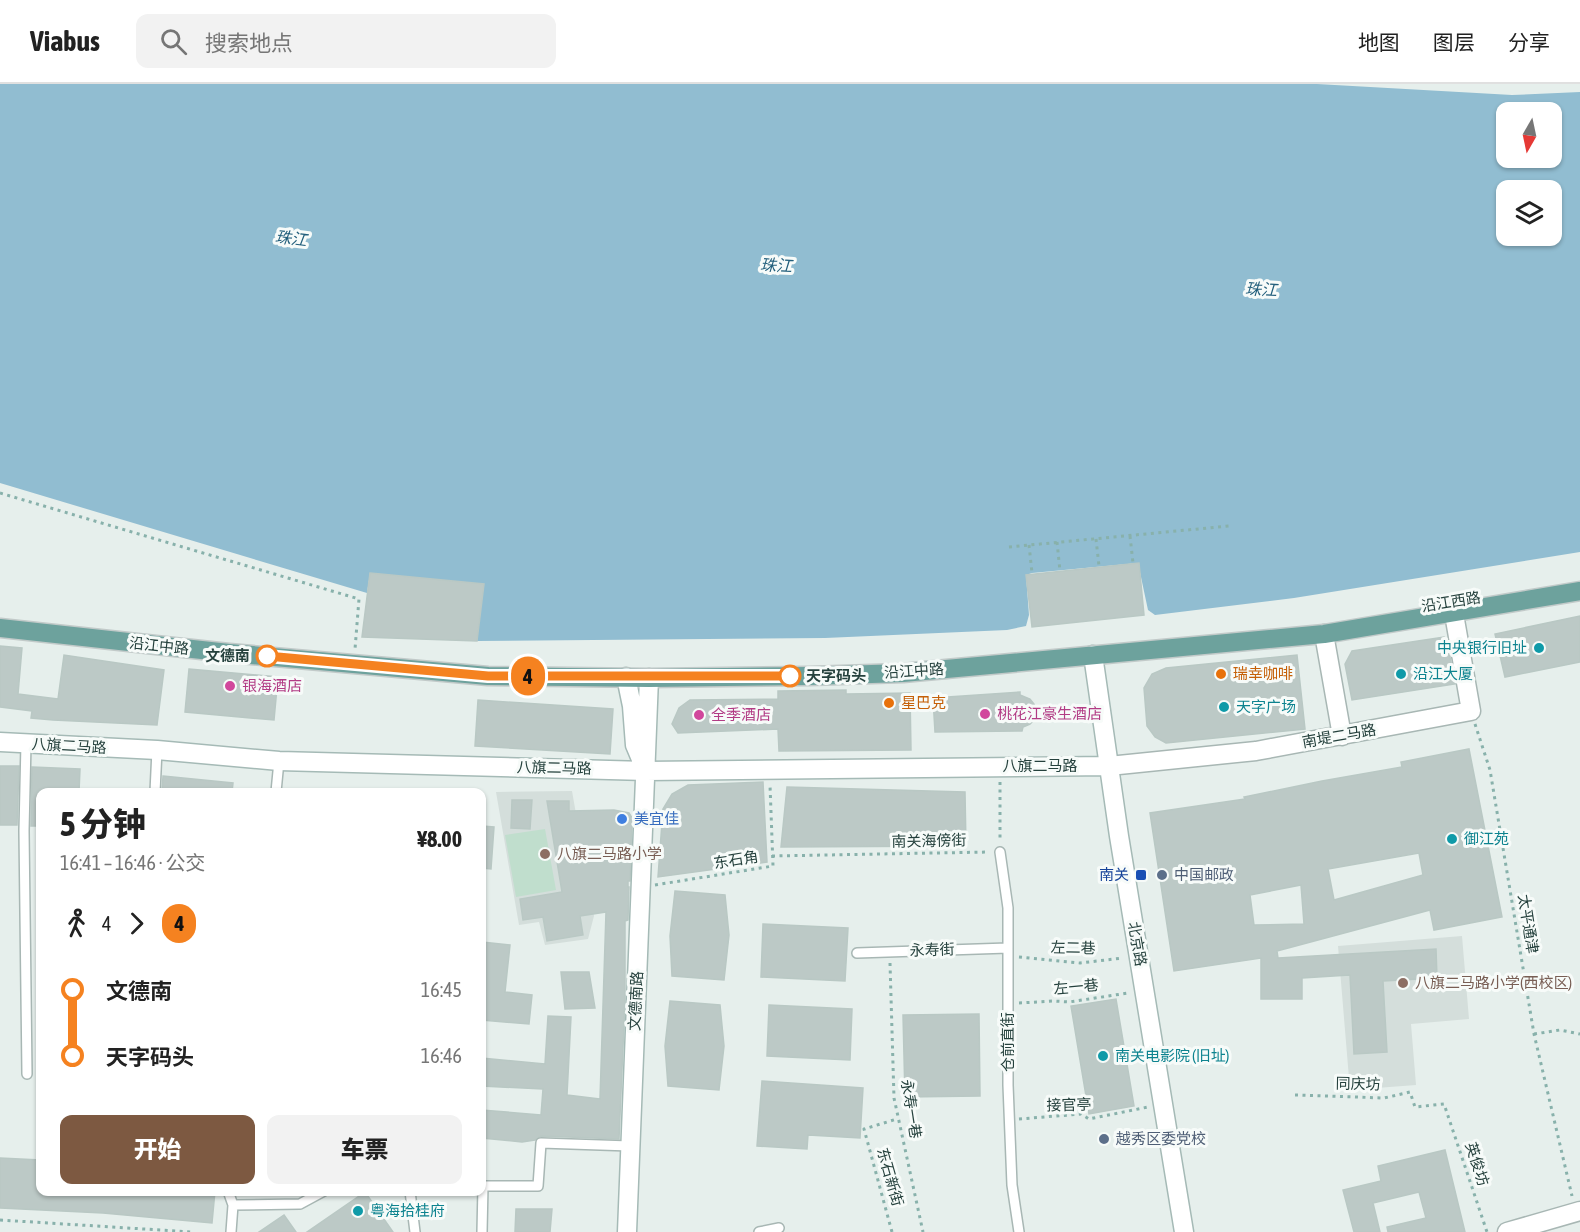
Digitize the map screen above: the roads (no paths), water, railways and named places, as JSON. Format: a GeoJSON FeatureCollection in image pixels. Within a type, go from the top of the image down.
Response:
{"type":"FeatureCollection","features":[{"type":"Feature","properties":{"kind":"main road","name":"沿江西路"},"geometry":{"type":"LineString","coordinates":[[1322,628],[1580,581]]}},
{"type":"Feature","properties":{"kind":"main road","name":"沿江西路"},"geometry":{"type":"LineString","coordinates":[[1322,628],[1454,614],[1580,591]]}},
{"type":"Feature","properties":{"kind":"main road","name":"沿江中路"},"geometry":{"type":"LineString","coordinates":[[0,628],[229,653],[488,676],[650,678],[903,673],[1093,655],[1322,628]]}},
{"type":"Feature","properties":{"kind":"street","name":"南堤二马路"},"geometry":{"type":"LineString","coordinates":[[1108,766],[1256,751],[1471,711],[1454,614]]}},
{"type":"Feature","properties":{"kind":"street"},"geometry":{"type":"LineString","coordinates":[[1322,628],[1342,736]]}},
{"type":"Feature","properties":{"kind":"street","name":"北京路"},"geometry":{"type":"LineString","coordinates":[[1093,655],[1108,766],[1184,1232]]}},
{"type":"Feature","properties":{"kind":"street"},"geometry":{"type":"LineString","coordinates":[[626,678],[632,706],[635,745],[646,771]]}},
{"type":"Feature","properties":{"kind":"street","name":"文德南路"},"geometry":{"type":"LineString","coordinates":[[627,1232],[650,678]]}},
{"type":"Feature","properties":{"kind":"street","name":"八旗二马路"},"geometry":{"type":"LineString","coordinates":[[0,742],[157,750],[279,761],[646,771],[1108,766]]}},
{"type":"Feature","properties":{"kind":"street"},"geometry":{"type":"LineString","coordinates":[[1507,1232],[1578,1211]]}},
{"type":"Feature","properties":{"kind":"lane"},"geometry":{"type":"LineString","coordinates":[[26,743],[24,831],[27,1074]]}},
{"type":"Feature","properties":{"kind":"lane"},"geometry":{"type":"LineString","coordinates":[[155,788],[157,750]]}},
{"type":"Feature","properties":{"kind":"lane"},"geometry":{"type":"LineString","coordinates":[[276,788],[279,761]]}},
{"type":"Feature","properties":{"kind":"lane","name":"仓前直街"},"geometry":{"type":"LineString","coordinates":[[1000,852],[1008,908],[1012,1185],[1019,1232]]}},
{"type":"Feature","properties":{"kind":"lane","name":"永寿街"},"geometry":{"type":"LineString","coordinates":[[857,953],[1008,952]]}},
{"type":"Feature","properties":{"kind":"lane"},"geometry":{"type":"LineString","coordinates":[[486,1186],[538,1186],[541,1143],[630,1146]]}},
{"type":"Feature","properties":{"kind":"lane"},"geometry":{"type":"LineString","coordinates":[[230,1196],[233,1205],[231,1232]]}},
{"type":"Feature","properties":{"kind":"lane"},"geometry":{"type":"LineString","coordinates":[[233,1205],[300,1204],[315,1196]]}},
{"type":"Feature","properties":{"kind":"lane"},"geometry":{"type":"LineString","coordinates":[[411,1196],[415,1232]]}},
{"type":"Feature","properties":{"kind":"lane"},"geometry":{"type":"LineString","coordinates":[[482,1232],[483,1196]]}},
{"type":"Feature","properties":{"kind":"lane"},"geometry":{"type":"LineString","coordinates":[[759,1232],[779,1228]]}},
{"type":"Feature","properties":{"kind":"water","name":"珠江"},"geometry":{"type":"Polygon","coordinates":[[[0,84],[1317,84],[1512,95],[1580,92],[1580,552],[1294,598],[1155,615],[1148,610],[1138,563],[1032,573],[1026,575],[1029,615],[1026,626],[1007,630],[825,638],[477,641],[483,584],[370,573],[367,593],[0,483],[0,84]]]}},
{"type":"Feature","properties":{"kind":"place","name":"中央银行旧址"},"geometry":{"type":"Point","coordinates":[1539,648]}},
{"type":"Feature","properties":{"kind":"place","name":"文德南"},"geometry":{"type":"Point","coordinates":[267,656]}},
{"type":"Feature","properties":{"kind":"place","name":"瑞幸咖啡"},"geometry":{"type":"Point","coordinates":[1221,674]}},
{"type":"Feature","properties":{"kind":"place","name":"沿江大厦"},"geometry":{"type":"Point","coordinates":[1401,674]}},
{"type":"Feature","properties":{"kind":"place","name":"天字码头"},"geometry":{"type":"Point","coordinates":[790,676]}},
{"type":"Feature","properties":{"kind":"place","name":"银海酒店"},"geometry":{"type":"Point","coordinates":[230,686]}},
{"type":"Feature","properties":{"kind":"place","name":"星巴克"},"geometry":{"type":"Point","coordinates":[889,703]}},
{"type":"Feature","properties":{"kind":"place","name":"天字广场"},"geometry":{"type":"Point","coordinates":[1224,707]}},
{"type":"Feature","properties":{"kind":"place","name":"桃花江豪生酒店"},"geometry":{"type":"Point","coordinates":[985,714]}},
{"type":"Feature","properties":{"kind":"place","name":"全季酒店"},"geometry":{"type":"Point","coordinates":[699,715]}},
{"type":"Feature","properties":{"kind":"place","name":"美宜佳"},"geometry":{"type":"Point","coordinates":[622,819]}},
{"type":"Feature","properties":{"kind":"place","name":"御江苑"},"geometry":{"type":"Point","coordinates":[1452,839]}},
{"type":"Feature","properties":{"kind":"place","name":"八旗二马路小学"},"geometry":{"type":"Point","coordinates":[545,854]}},
{"type":"Feature","properties":{"kind":"place","name":"南关"},"geometry":{"type":"Point","coordinates":[1141,875]}},
{"type":"Feature","properties":{"kind":"place","name":"中国邮政"},"geometry":{"type":"Point","coordinates":[1162,875]}},
{"type":"Feature","properties":{"kind":"place","name":"八旗二马路小学(西校区)"},"geometry":{"type":"Point","coordinates":[1403,983]}},
{"type":"Feature","properties":{"kind":"place","name":"南关电影院 (旧址)"},"geometry":{"type":"Point","coordinates":[1103,1056]}},
{"type":"Feature","properties":{"kind":"place","name":"越秀区委党校"},"geometry":{"type":"Point","coordinates":[1104,1139]}},
{"type":"Feature","properties":{"kind":"place","name":"粤海拾桂府"},"geometry":{"type":"Point","coordinates":[358,1211]}}]}
